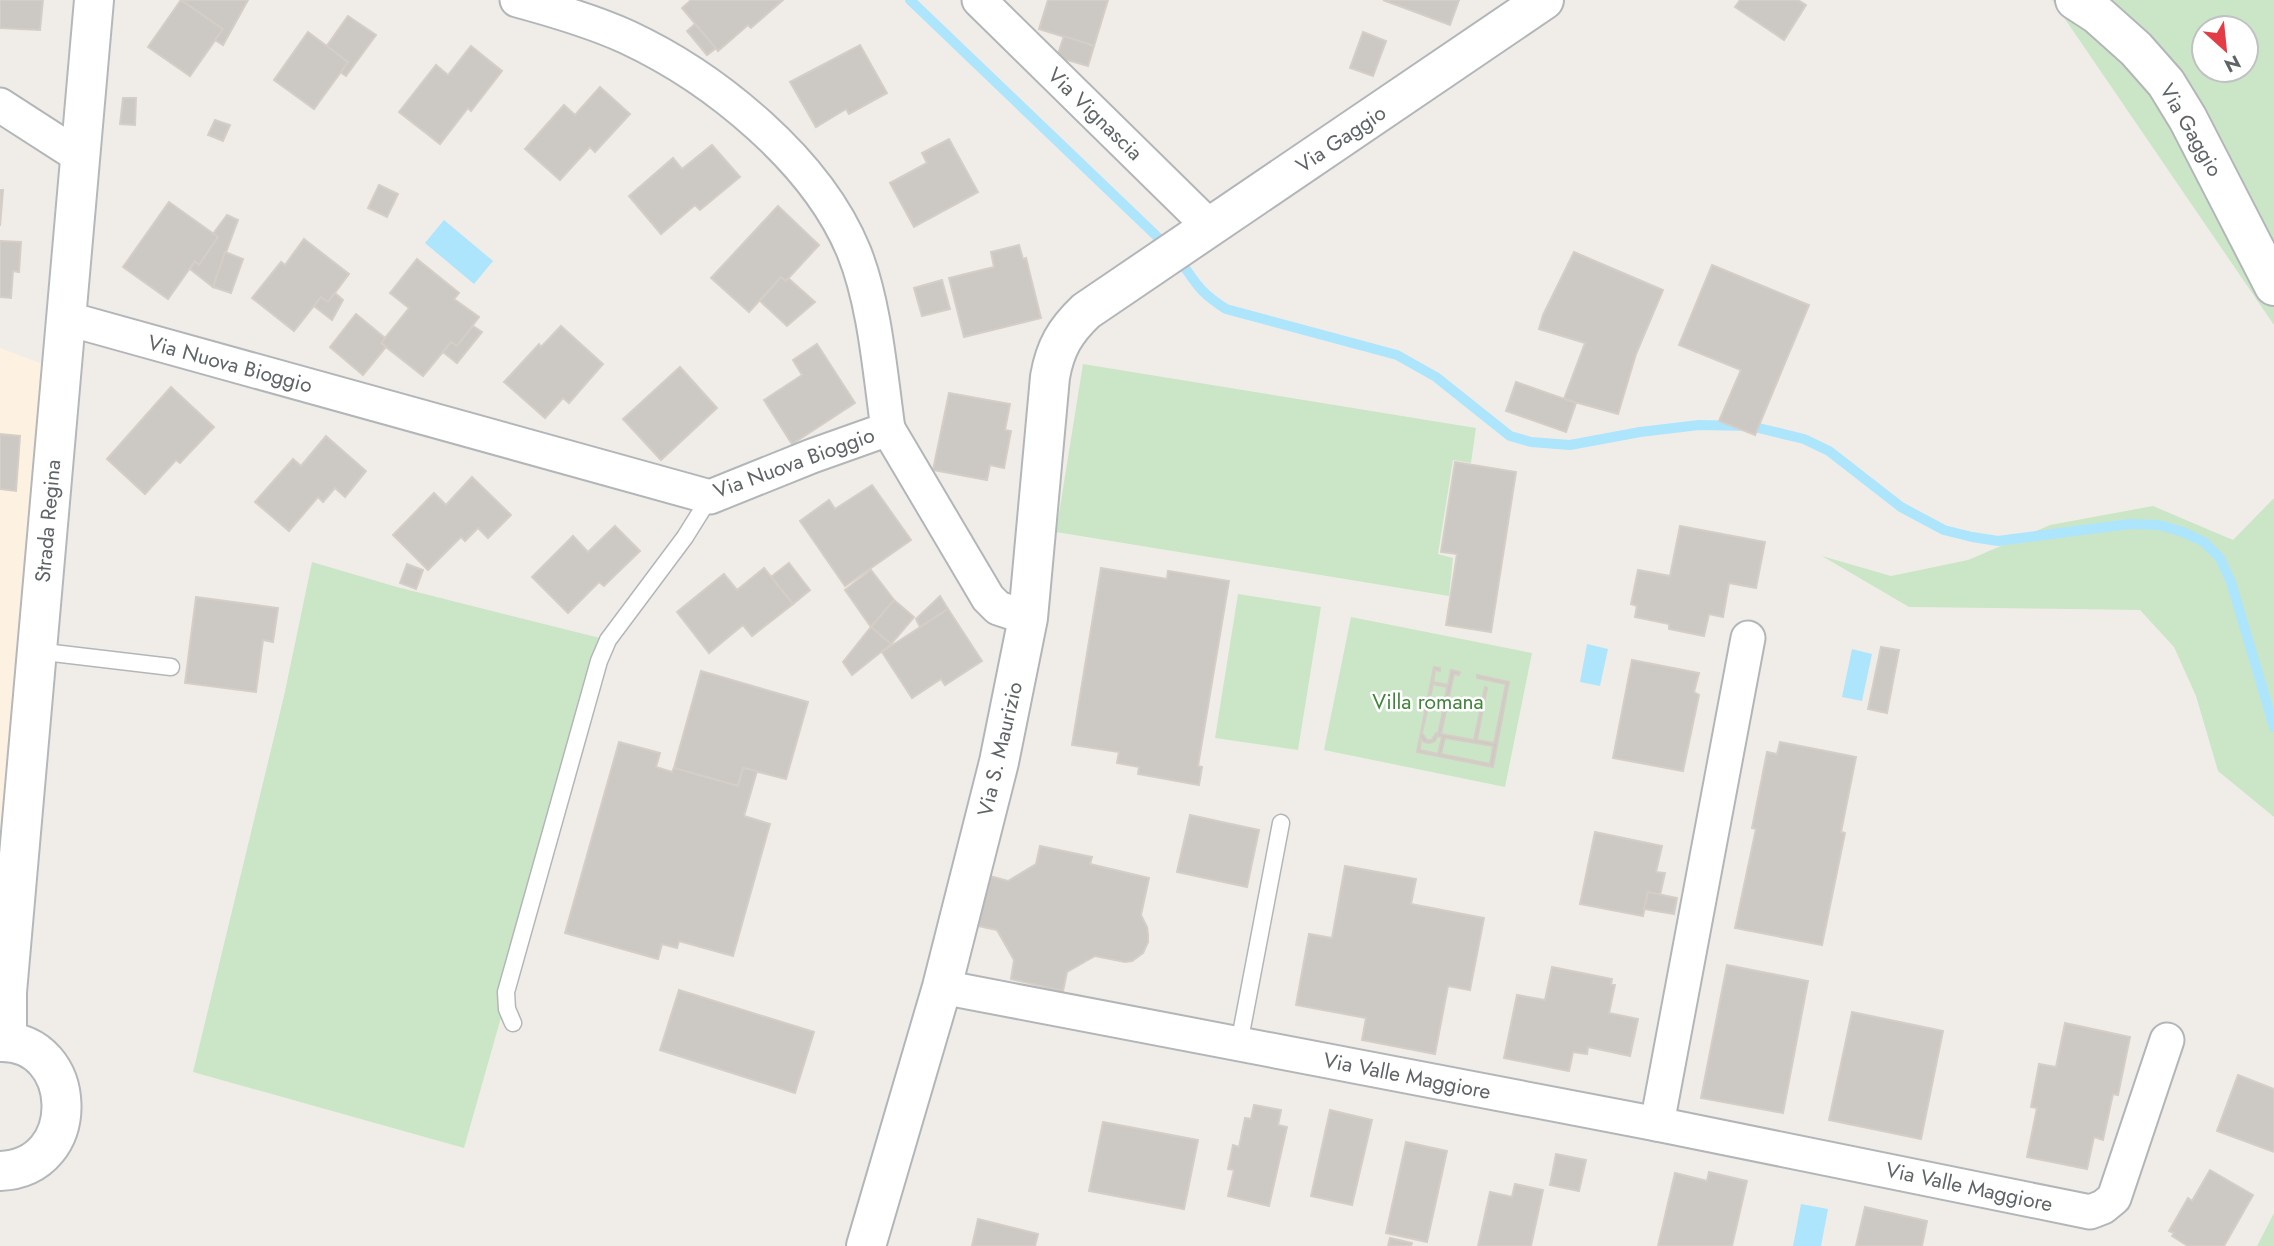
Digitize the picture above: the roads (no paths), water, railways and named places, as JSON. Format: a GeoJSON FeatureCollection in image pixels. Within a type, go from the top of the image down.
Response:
{"type":"FeatureCollection","features":[{"type":"Feature","properties":{"kind":"street","name":"Strada Regina"},"geometry":{"type":"LineString","coordinates":[[3,1041],[94,0]]}},
{"type":"Feature","properties":{"kind":"street","name":"Via Nuova Bioggio"},"geometry":{"type":"LineString","coordinates":[[65,318],[710,497],[888,429],[867,295],[855,255],[841,224],[822,193],[797,164],[734,104],[670,59],[599,25],[517,0]]}},
{"type":"Feature","properties":{"kind":"street","name":"Via Vignascia"},"geometry":{"type":"LineString","coordinates":[[979,0],[1211,228]]}},
{"type":"Feature","properties":{"kind":"street","name":"Via Gaggio"},"geometry":{"type":"LineString","coordinates":[[1137,278],[1544,0]]}},
{"type":"Feature","properties":{"kind":"street","name":"Via Gaggio"},"geometry":{"type":"LineString","coordinates":[[2075,0],[2098,15],[2136,49],[2166,83],[2188,119],[2274,286]]}},
{"type":"Feature","properties":{"kind":"street"},"geometry":{"type":"LineString","coordinates":[[0,105],[79,156]]}},
{"type":"Feature","properties":{"kind":"street","name":"Via S. Maurizio"},"geometry":{"type":"LineString","coordinates":[[866,1246],[942,987],[999,762],[1028,618],[1050,377],[1056,350],[1071,326],[1086,311],[1137,278]]}},
{"type":"Feature","properties":{"kind":"street"},"geometry":{"type":"LineString","coordinates":[[888,429],[988,598],[998,608],[1028,618]]}},
{"type":"Feature","properties":{"kind":"street"},"geometry":{"type":"LineString","coordinates":[[1657,1124],[1748,638]]}},
{"type":"Feature","properties":{"kind":"street","name":"Via Valle Maggiore"},"geometry":{"type":"LineString","coordinates":[[942,987],[1657,1124],[2091,1212],[2114,1199],[2167,1040]]}},
{"type":"Feature","properties":{"kind":"street"},"geometry":{"type":"LineString","coordinates":[[0,1171],[10,1171],[29,1164],[45,1152],[56,1135],[62,1117],[62,1097],[56,1078],[44,1060],[27,1048],[3,1041]]}},
{"type":"Feature","properties":{"kind":"lane"},"geometry":{"type":"LineString","coordinates":[[513,1023],[506,1009],[506,992],[599,661],[608,640],[685,537],[710,497]]}},
{"type":"Feature","properties":{"kind":"lane"},"geometry":{"type":"LineString","coordinates":[[36,651],[171,667]]}},
{"type":"Feature","properties":{"kind":"lane"},"geometry":{"type":"LineString","coordinates":[[1239,1044],[1281,823]]}},
{"type":"Feature","properties":{"kind":"water"},"geometry":{"type":"Polygon","coordinates":[[[444,220],[493,261],[474,284],[425,243],[444,220]]]}},
{"type":"Feature","properties":{"kind":"water"},"geometry":{"type":"Polygon","coordinates":[[[1587,644],[1608,649],[1600,686],[1580,682],[1587,644]]]}},
{"type":"Feature","properties":{"kind":"water"},"geometry":{"type":"Polygon","coordinates":[[[1852,649],[1872,654],[1862,701],[1842,697],[1852,649]]]}},
{"type":"Feature","properties":{"kind":"water"},"geometry":{"type":"Polygon","coordinates":[[[1801,1204],[1828,1209],[1821,1246],[1793,1246],[1801,1204]]]}},
{"type":"Feature","properties":{"kind":"waterway"},"geometry":{"type":"LineString","coordinates":[[910,0],[1167,246]]}},
{"type":"Feature","properties":{"kind":"waterway"},"geometry":{"type":"LineString","coordinates":[[1178,258],[1204,292],[1226,309],[1397,355],[1436,377],[1510,436],[1531,442],[1570,445],[1640,432],[1699,425],[1750,426],[1804,439],[1829,451],[1901,507],[1944,530],[1972,537],[1998,541],[2130,524],[2159,525],[2183,532],[2204,542],[2220,558],[2231,582],[2274,727]]}},
{"type":"Feature","properties":{"kind":"park label","name":"Villa romana"},"geometry":{"type":"Point","coordinates":[1428,702]}}]}
